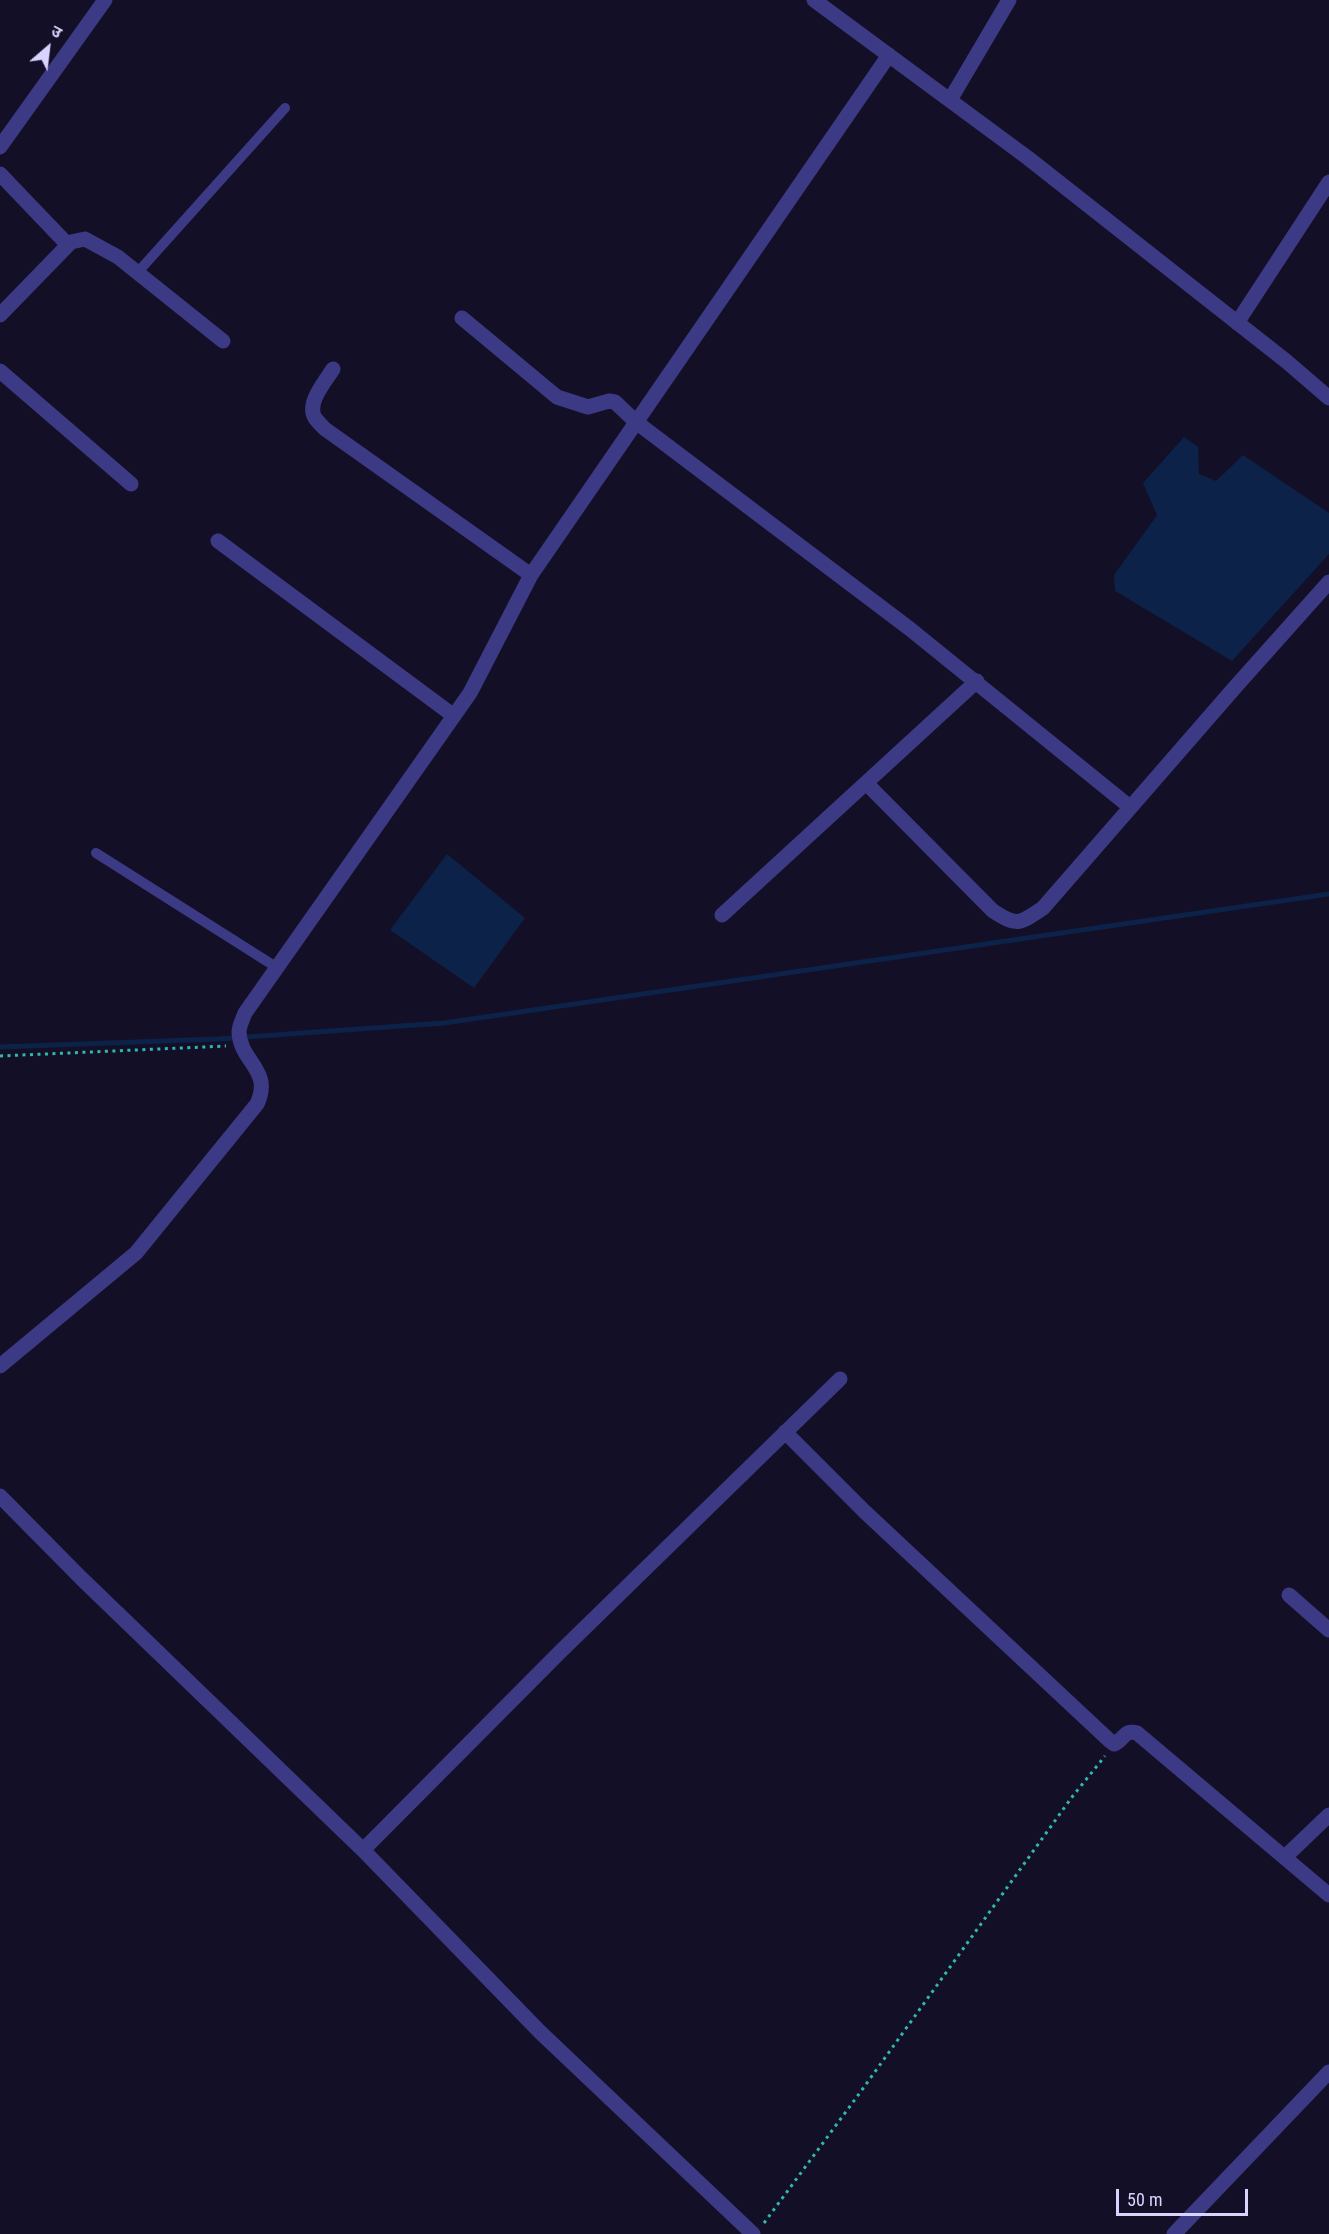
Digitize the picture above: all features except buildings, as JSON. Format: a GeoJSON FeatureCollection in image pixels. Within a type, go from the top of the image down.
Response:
{"type":"FeatureCollection","features":[{"type":"Feature","properties":{"kind":"street"},"geometry":{"type":"LineString","coordinates":[[0,147],[105,0]]}},
{"type":"Feature","properties":{"kind":"street"},"geometry":{"type":"LineString","coordinates":[[814,0],[1028,158],[1329,398]]}},
{"type":"Feature","properties":{"kind":"street"},"geometry":{"type":"LineString","coordinates":[[950,100],[1009,0]]}},
{"type":"Feature","properties":{"kind":"street"},"geometry":{"type":"LineString","coordinates":[[0,1366],[136,1253],[256,1104],[262,1094],[261,1080],[240,1039],[245,1013],[470,693],[531,575],[889,55]]}},
{"type":"Feature","properties":{"kind":"street"},"geometry":{"type":"LineString","coordinates":[[0,174],[68,245]]}},
{"type":"Feature","properties":{"kind":"street"},"geometry":{"type":"LineString","coordinates":[[1237,323],[1329,182]]}},
{"type":"Feature","properties":{"kind":"street"},"geometry":{"type":"LineString","coordinates":[[0,315],[68,245],[77,239],[85,239],[118,257],[224,341]]}},
{"type":"Feature","properties":{"kind":"street"},"geometry":{"type":"LineString","coordinates":[[462,318],[558,397],[588,407],[609,401],[615,402],[636,422],[977,681],[1130,807]]}},
{"type":"Feature","properties":{"kind":"street"},"geometry":{"type":"LineString","coordinates":[[333,369],[315,397],[313,406],[314,417],[325,429],[531,575]]}},
{"type":"Feature","properties":{"kind":"street"},"geometry":{"type":"LineString","coordinates":[[0,371],[131,484]]}},
{"type":"Feature","properties":{"kind":"street"},"geometry":{"type":"LineString","coordinates":[[218,541],[454,716]]}},
{"type":"Feature","properties":{"kind":"street"},"geometry":{"type":"LineString","coordinates":[[866,783],[993,911],[1011,922],[1024,921],[1043,908],[1329,582]]}},
{"type":"Feature","properties":{"kind":"street"},"geometry":{"type":"LineString","coordinates":[[723,915],[977,681]]}},
{"type":"Feature","properties":{"kind":"street"},"geometry":{"type":"LineString","coordinates":[[363,1850],[840,1379]]}},
{"type":"Feature","properties":{"kind":"street"},"geometry":{"type":"LineString","coordinates":[[785,1432],[881,1527],[1114,1744],[1118,1743],[1126,1733],[1132,1731],[1137,1733],[1329,1895]]}},
{"type":"Feature","properties":{"kind":"street"},"geometry":{"type":"LineString","coordinates":[[0,1496],[81,1578],[363,1850],[540,2032],[758,2229]]}},
{"type":"Feature","properties":{"kind":"street"},"geometry":{"type":"LineString","coordinates":[[1289,1595],[1329,1630]]}},
{"type":"Feature","properties":{"kind":"street"},"geometry":{"type":"LineString","coordinates":[[1286,1857],[1329,1815]]}},
{"type":"Feature","properties":{"kind":"street"},"geometry":{"type":"LineString","coordinates":[[1174,2234],[1329,2072]]}},
{"type":"Feature","properties":{"kind":"lane"},"geometry":{"type":"LineString","coordinates":[[138,272],[285,108]]}},
{"type":"Feature","properties":{"kind":"lane"},"geometry":{"type":"LineString","coordinates":[[96,853],[276,967]]}},
{"type":"Feature","properties":{"kind":"path"},"geometry":{"type":"LineString","coordinates":[[0,1056],[240,1039]]}},
{"type":"Feature","properties":{"kind":"path"},"geometry":{"type":"LineString","coordinates":[[758,2229],[860,2094],[1072,1797],[1114,1744]]}},
{"type":"Feature","properties":{"kind":"water"},"geometry":{"type":"Polygon","coordinates":[[[1184,437],[1198,447],[1199,474],[1216,481],[1243,455],[1329,513],[1329,554],[1232,661],[1115,591],[1114,575],[1157,515],[1143,483],[1184,437]]]}},
{"type":"Feature","properties":{"kind":"water"},"geometry":{"type":"Polygon","coordinates":[[[447,854],[525,918],[474,988],[390,930],[447,854]]]}},
{"type":"Feature","properties":{"kind":"waterway"},"geometry":{"type":"LineString","coordinates":[[0,1047],[218,1039],[444,1023],[1329,894]]}}]}
